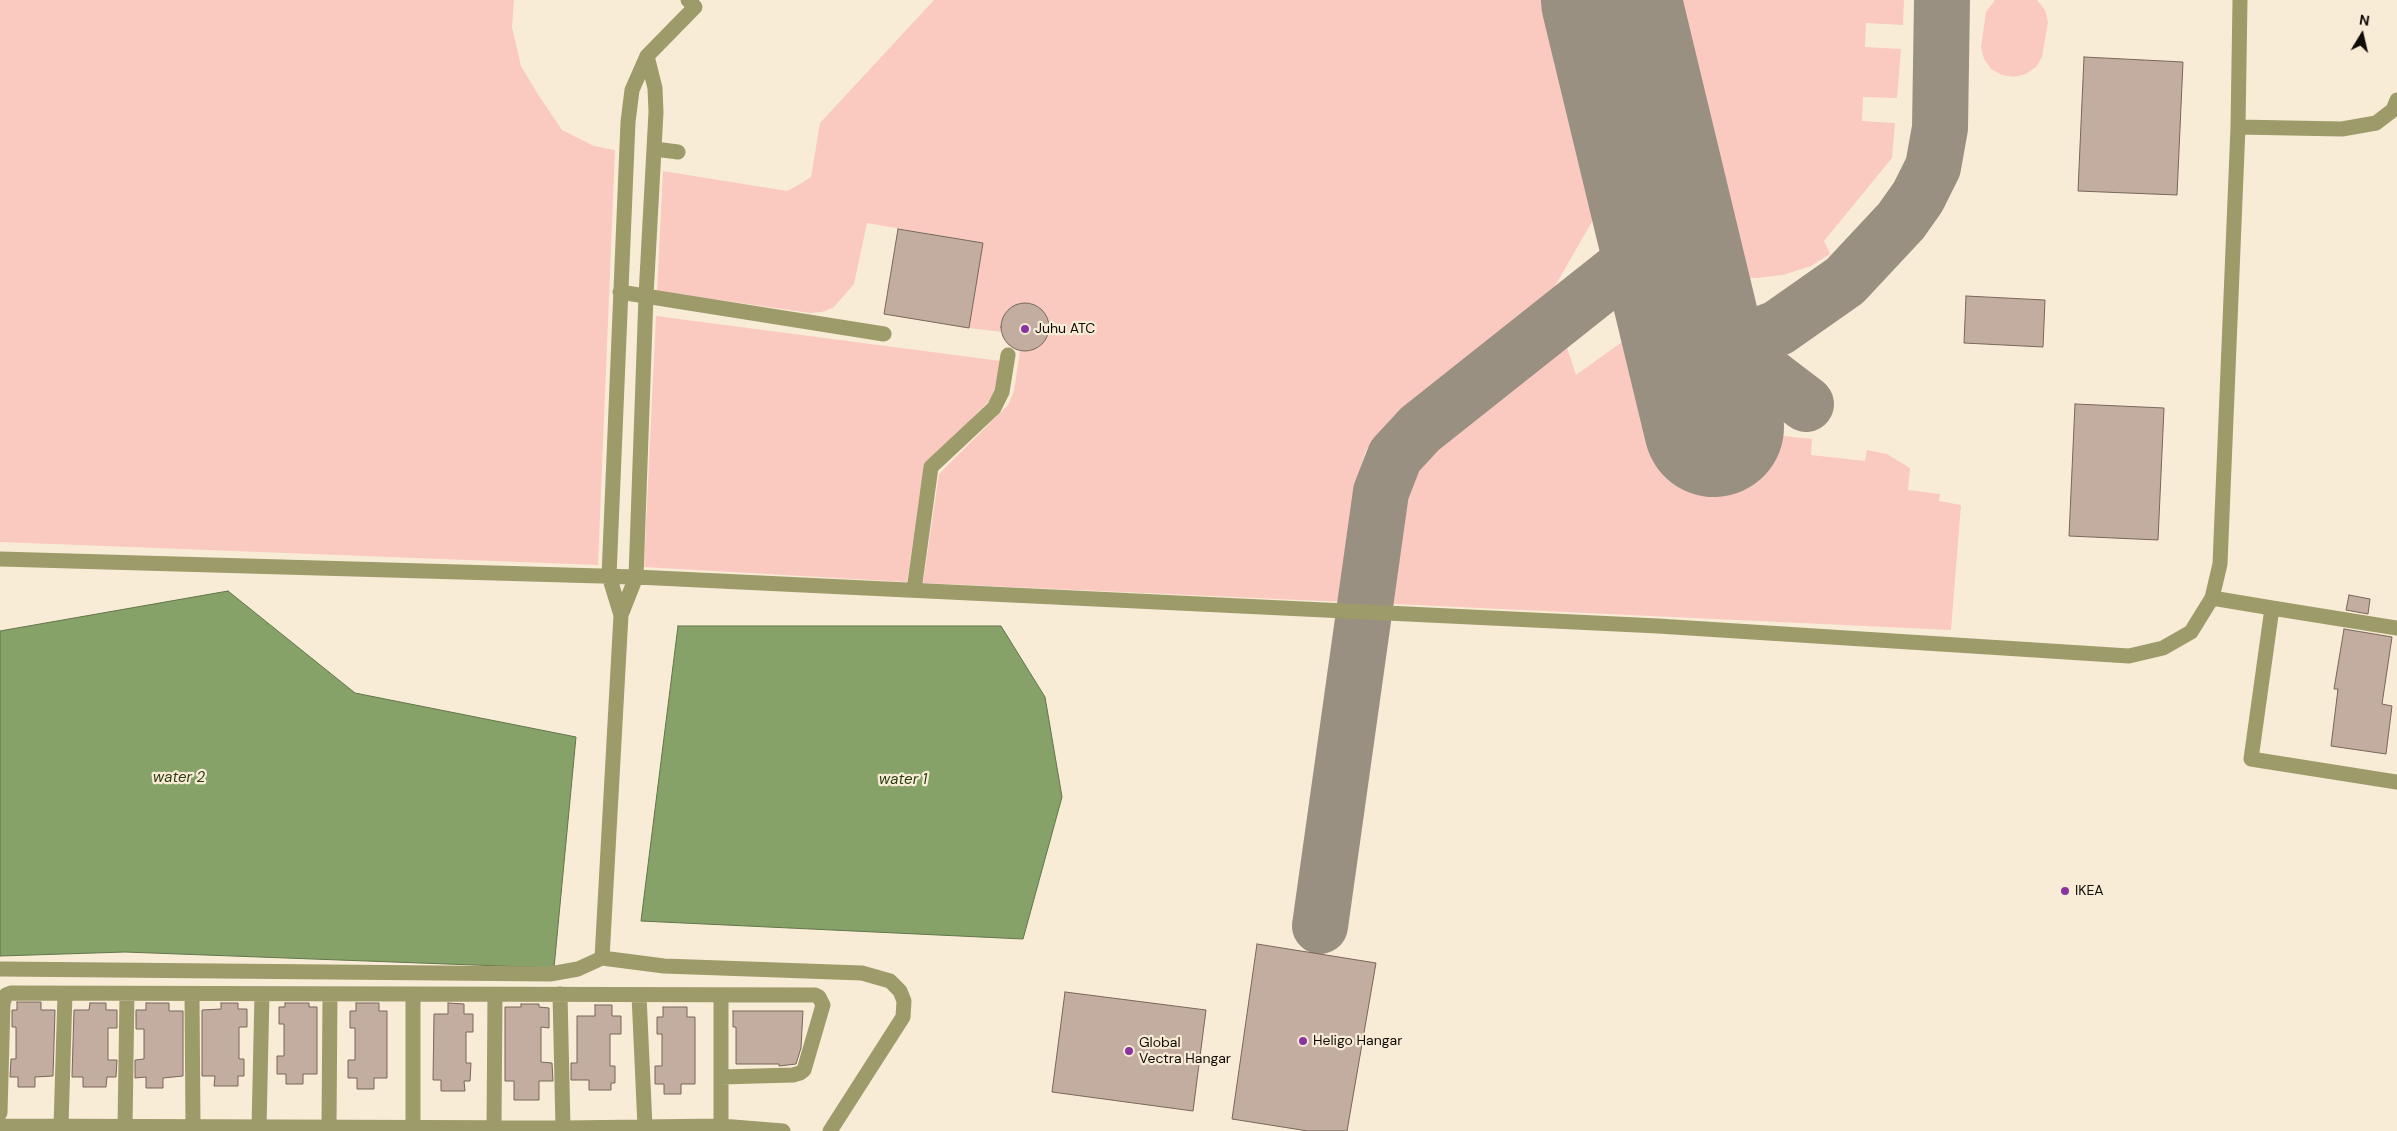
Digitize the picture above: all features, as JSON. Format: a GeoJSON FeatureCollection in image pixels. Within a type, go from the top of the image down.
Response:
{"type":"FeatureCollection","features":[{"type":"Feature","properties":{"kind":"street"},"geometry":{"type":"LineString","coordinates":[[0,559],[636,577],[1658,626],[2129,656],[2163,648],[2191,632],[2212,598],[2220,564],[2238,128],[2240,0]]}},
{"type":"Feature","properties":{"kind":"street"},"geometry":{"type":"LineString","coordinates":[[621,615],[609,576],[628,122],[632,90],[647,56],[694,2]]}},
{"type":"Feature","properties":{"kind":"street"},"geometry":{"type":"LineString","coordinates":[[602,958],[621,615],[636,577],[646,296],[654,149],[655,88],[647,56]]}},
{"type":"Feature","properties":{"kind":"street"},"geometry":{"type":"LineString","coordinates":[[2238,128],[2342,129],[2376,124],[2393,110],[2397,100]]}},
{"type":"Feature","properties":{"kind":"street"},"geometry":{"type":"LineString","coordinates":[[654,149],[678,152]]}},
{"type":"Feature","properties":{"kind":"street"},"geometry":{"type":"LineString","coordinates":[[620,292],[884,334]]}},
{"type":"Feature","properties":{"kind":"street"},"geometry":{"type":"LineString","coordinates":[[914,590],[931,467],[994,408],[1002,392],[1008,355]]}},
{"type":"Feature","properties":{"kind":"street"},"geometry":{"type":"LineString","coordinates":[[2212,598],[2397,628]]}},
{"type":"Feature","properties":{"kind":"street"},"geometry":{"type":"LineString","coordinates":[[2272,608],[2250,760],[2397,782]]}},
{"type":"Feature","properties":{"kind":"street"},"geometry":{"type":"LineString","coordinates":[[0,969],[550,974],[578,968],[602,958],[664,966],[862,973],[890,981],[900,991],[904,1001],[903,1017],[830,1131]]}},
{"type":"Feature","properties":{"kind":"street"},"geometry":{"type":"LineString","coordinates":[[0,1113],[4,998],[11,993],[815,995],[819,997],[823,1005],[804,1070],[793,1075],[721,1077]]}},
{"type":"Feature","properties":{"kind":"street"},"geometry":{"type":"LineString","coordinates":[[62,1126],[64,994]]}},
{"type":"Feature","properties":{"kind":"street"},"geometry":{"type":"LineString","coordinates":[[125,1126],[127,994]]}},
{"type":"Feature","properties":{"kind":"street"},"geometry":{"type":"LineString","coordinates":[[192,994],[193,1127]]}},
{"type":"Feature","properties":{"kind":"street"},"geometry":{"type":"LineString","coordinates":[[253,1128],[262,994]]}},
{"type":"Feature","properties":{"kind":"street"},"geometry":{"type":"LineString","coordinates":[[329,1127],[330,994]]}},
{"type":"Feature","properties":{"kind":"street"},"geometry":{"type":"LineString","coordinates":[[413,994],[413,1128]]}},
{"type":"Feature","properties":{"kind":"street"},"geometry":{"type":"LineString","coordinates":[[494,1128],[495,994]]}},
{"type":"Feature","properties":{"kind":"street"},"geometry":{"type":"LineString","coordinates":[[560,994],[563,1128]]}},
{"type":"Feature","properties":{"kind":"street"},"geometry":{"type":"LineString","coordinates":[[639,995],[645,1127]]}},
{"type":"Feature","properties":{"kind":"street"},"geometry":{"type":"LineString","coordinates":[[721,995],[721,1126]]}},
{"type":"Feature","properties":{"kind":"street"},"geometry":{"type":"LineString","coordinates":[[0,1126],[62,1126],[89,1129],[125,1126],[166,1129],[193,1127],[279,1129],[329,1127],[355,1129],[721,1126],[783,1131]]}},
{"type":"Feature","properties":{"kind":"shaded area"},"geometry":{"type":"Polygon","coordinates":[[[0,0],[514,0],[512,27],[521,66],[539,96],[562,130],[594,146],[615,150],[598,565],[0,542],[0,0]]]}},
{"type":"Feature","properties":{"kind":"shaded area"},"geometry":{"type":"Polygon","coordinates":[[[934,0],[1552,0],[1598,176],[1599,198],[1593,220],[1548,298],[1387,426],[1366,450],[1361,466],[1344,602],[923,583],[939,474],[1008,405],[1014,391],[1020,351],[1030,351],[1038,348],[1049,335],[1050,326],[1046,314],[1038,306],[1030,303],[1020,303],[1006,311],[1001,323],[1001,332],[969,328],[983,243],[867,223],[854,284],[834,307],[822,312],[810,313],[657,291],[663,171],[787,191],[800,184],[811,177],[820,123],[934,0]]]}},
{"type":"Feature","properties":{"kind":"shaded area"},"geometry":{"type":"Polygon","coordinates":[[[1666,0],[1904,0],[1903,25],[1866,23],[1865,47],[1901,49],[1897,98],[1863,97],[1862,121],[1895,123],[1892,158],[1824,241],[1830,254],[1811,266],[1783,275],[1738,278],[1728,273],[1722,265],[1666,0]]]}},
{"type":"Feature","properties":{"kind":"shaded area"},"geometry":{"type":"Polygon","coordinates":[[[1995,0],[2037,0],[2045,10],[2048,22],[2042,57],[2036,67],[2026,74],[2014,77],[2002,75],[1991,69],[1984,59],[1981,47],[1986,12],[1995,0]]]}},
{"type":"Feature","properties":{"kind":"shaded area"},"geometry":{"type":"Polygon","coordinates":[[[656,316],[1001,361],[993,397],[924,467],[907,582],[644,567],[656,316]]]}},
{"type":"Feature","properties":{"kind":"shaded area"},"geometry":{"type":"Polygon","coordinates":[[[1640,329],[1670,456],[1755,436],[1775,435],[1812,439],[1811,455],[1865,461],[1867,450],[1887,454],[1910,468],[1908,490],[1940,494],[1939,501],[1961,505],[1951,630],[1372,603],[1396,476],[1424,437],[1562,332],[1576,375],[1640,329]]]}},
{"type":"Feature","properties":{"kind":"water","name":"water 2"},"geometry":{"type":"Polygon","coordinates":[[[228,591],[355,693],[576,737],[554,968],[125,952],[0,956],[0,631],[228,591]]]}},
{"type":"Feature","properties":{"kind":"water","name":"water 1"},"geometry":{"type":"Polygon","coordinates":[[[678,626],[1001,626],[1045,697],[1062,797],[1023,939],[641,921],[678,626]]]}},
{"type":"Feature","properties":{"kind":"building"},"geometry":{"type":"Polygon","coordinates":[[[2084,57],[2183,62],[2177,195],[2078,191],[2084,57]]]}},
{"type":"Feature","properties":{"kind":"building"},"geometry":{"type":"Polygon","coordinates":[[[898,229],[983,243],[969,328],[884,314],[898,229]]]}},
{"type":"Feature","properties":{"kind":"building"},"geometry":{"type":"Polygon","coordinates":[[[1966,296],[2045,300],[2043,347],[1964,343],[1966,296]]]}},
{"type":"Feature","properties":{"kind":"building","name":"Juhu ATC"},"geometry":{"type":"Polygon","coordinates":[[[1020,303],[1030,303],[1042,310],[1049,322],[1049,332],[1042,344],[1030,351],[1020,351],[1012,347],[1005,340],[1001,332],[1001,322],[1005,314],[1012,307],[1020,303]]]}},
{"type":"Feature","properties":{"kind":"building"},"geometry":{"type":"Polygon","coordinates":[[[2075,404],[2164,408],[2158,540],[2069,536],[2075,404]]]}},
{"type":"Feature","properties":{"kind":"building"},"geometry":{"type":"Polygon","coordinates":[[[2349,595],[2370,599],[2368,614],[2346,610],[2349,595]]]}},
{"type":"Feature","properties":{"kind":"building"},"geometry":{"type":"Polygon","coordinates":[[[2344,629],[2392,637],[2382,704],[2392,706],[2386,754],[2331,746],[2338,689],[2334,689],[2344,629]]]}},
{"type":"Feature","properties":{"kind":"building","name":"Heligo Hangar"},"geometry":{"type":"Polygon","coordinates":[[[1257,944],[1376,963],[1347,1131],[1308,1131],[1232,1119],[1257,944]]]}},
{"type":"Feature","properties":{"kind":"building","name":"Global Vectra Hangar"},"geometry":{"type":"Polygon","coordinates":[[[1065,992],[1206,1010],[1193,1111],[1052,1092],[1065,992]]]}},
{"type":"Feature","properties":{"kind":"building"},"geometry":{"type":"Polygon","coordinates":[[[17,1002],[41,1002],[41,1010],[55,1010],[53,1076],[35,1077],[35,1087],[18,1087],[18,1077],[10,1077],[11,1059],[16,1059],[16,1027],[12,1027],[12,1010],[17,1010],[17,1002]]]}},
{"type":"Feature","properties":{"kind":"building"},"geometry":{"type":"Polygon","coordinates":[[[90,1003],[106,1003],[106,1010],[117,1010],[117,1028],[108,1028],[108,1060],[117,1060],[116,1077],[107,1077],[106,1087],[83,1087],[83,1077],[72,1077],[74,1010],[89,1010],[90,1003]]]}},
{"type":"Feature","properties":{"kind":"building"},"geometry":{"type":"Polygon","coordinates":[[[146,1003],[169,1003],[169,1011],[183,1011],[183,1076],[163,1078],[163,1088],[146,1088],[146,1077],[135,1078],[135,1060],[144,1059],[144,1029],[136,1029],[136,1010],[146,1010],[146,1003]]]}},
{"type":"Feature","properties":{"kind":"building"},"geometry":{"type":"Polygon","coordinates":[[[221,1003],[238,1003],[238,1009],[247,1009],[247,1027],[239,1027],[239,1059],[244,1059],[244,1076],[238,1076],[238,1086],[214,1086],[215,1076],[202,1076],[202,1010],[221,1009],[221,1003]]]}},
{"type":"Feature","properties":{"kind":"building"},"geometry":{"type":"Polygon","coordinates":[[[285,1003],[309,1003],[309,1007],[317,1007],[317,1074],[303,1074],[303,1084],[286,1084],[286,1074],[277,1074],[277,1056],[284,1056],[284,1024],[279,1024],[279,1007],[285,1007],[285,1003]]]}},
{"type":"Feature","properties":{"kind":"building"},"geometry":{"type":"Polygon","coordinates":[[[356,1003],[379,1003],[379,1011],[387,1011],[387,1078],[374,1078],[374,1089],[357,1089],[357,1078],[348,1078],[348,1060],[355,1060],[355,1028],[350,1028],[350,1011],[356,1011],[356,1003]]]}},
{"type":"Feature","properties":{"kind":"building"},"geometry":{"type":"Polygon","coordinates":[[[448,1003],[464,1004],[464,1014],[473,1014],[473,1032],[466,1032],[466,1063],[471,1063],[470,1081],[464,1081],[465,1091],[441,1091],[441,1080],[433,1080],[434,1014],[448,1014],[448,1003]]]}},
{"type":"Feature","properties":{"kind":"building"},"geometry":{"type":"Polygon","coordinates":[[[521,1004],[539,1004],[539,1007],[549,1008],[549,1028],[541,1027],[541,1062],[552,1063],[553,1081],[539,1081],[539,1100],[514,1100],[514,1081],[505,1081],[505,1007],[521,1007],[521,1004]]]}},
{"type":"Feature","properties":{"kind":"building"},"geometry":{"type":"Polygon","coordinates":[[[595,1005],[612,1005],[612,1016],[621,1016],[621,1034],[610,1034],[610,1066],[615,1066],[615,1083],[611,1083],[611,1090],[589,1090],[589,1080],[571,1080],[571,1063],[577,1063],[577,1016],[595,1016],[595,1005]]]}},
{"type":"Feature","properties":{"kind":"building"},"geometry":{"type":"Polygon","coordinates":[[[663,1007],[687,1007],[687,1017],[695,1017],[695,1084],[681,1084],[681,1094],[664,1094],[664,1084],[655,1084],[655,1066],[662,1066],[662,1034],[657,1034],[657,1017],[663,1017],[663,1007]]]}},
{"type":"Feature","properties":{"kind":"building"},"geometry":{"type":"Polygon","coordinates":[[[733,1011],[803,1011],[801,1048],[796,1064],[779,1066],[779,1064],[736,1064],[736,1027],[733,1027],[733,1011]]]}},
{"type":"Feature","properties":{"kind":"taxiway"},"geometry":{"type":"LineString","coordinates":[[1697,359],[1778,328],[1845,281],[1901,221],[1918,197],[1933,167],[1940,128],[1942,0]]}},
{"type":"Feature","properties":{"kind":"taxiway"},"geometry":{"type":"LineString","coordinates":[[1320,926],[1381,492],[1395,456],[1420,429],[1667,233]]}},
{"type":"Feature","properties":{"kind":"taxiway"},"geometry":{"type":"LineString","coordinates":[[1697,359],[1741,363],[1764,372],[1806,404]]}},
{"type":"Feature","properties":{"kind":"runway"},"geometry":{"type":"LineString","coordinates":[[1611,0],[1714,427]]}},
{"type":"Feature","properties":{"kind":"place","name":"Juhu ATC"},"geometry":{"type":"Point","coordinates":[1025,329]}},
{"type":"Feature","properties":{"kind":"place","name":"IKEA"},"geometry":{"type":"Point","coordinates":[2065,891]}},
{"type":"Feature","properties":{"kind":"place","name":"Heligo Hangar"},"geometry":{"type":"Point","coordinates":[1303,1041]}},
{"type":"Feature","properties":{"kind":"place","name":"Global Vectra Hangar"},"geometry":{"type":"Point","coordinates":[1129,1051]}}]}
